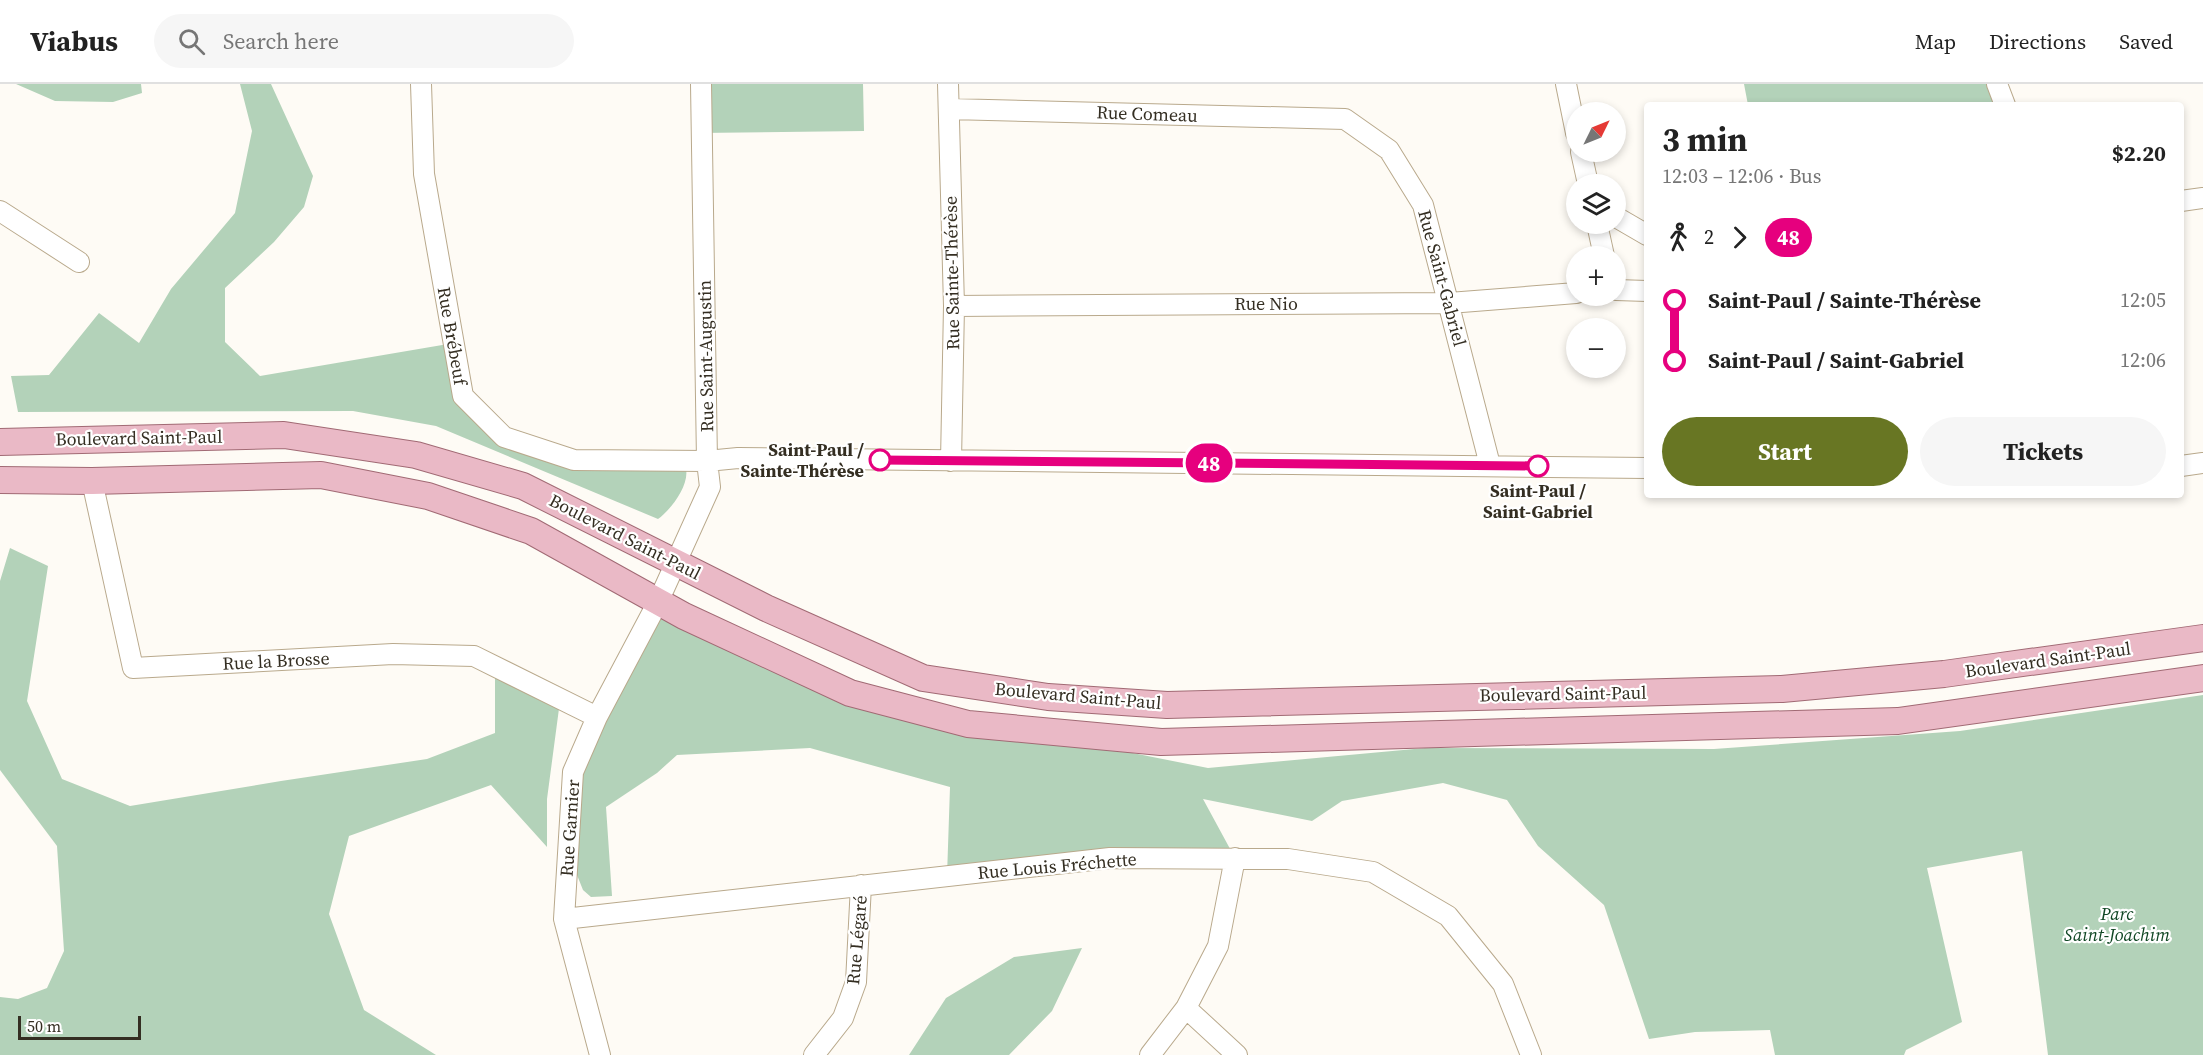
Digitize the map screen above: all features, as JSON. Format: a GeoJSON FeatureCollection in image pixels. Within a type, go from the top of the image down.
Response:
{"type":"FeatureCollection","features":[{"type":"Feature","properties":{"kind":"main road","name":"Boulevard Saint-Paul"},"geometry":{"type":"LineString","coordinates":[[0,442],[284,435],[416,455],[523,486],[766,608],[923,678],[1048,697],[1167,705],[1782,689],[1944,674],[2203,638]]}},
{"type":"Feature","properties":{"kind":"main road","name":"Boulevard Saint-Paul"},"geometry":{"type":"LineString","coordinates":[[0,480],[92,481],[321,475],[428,496],[531,531],[655,608],[850,693],[968,724],[1161,742],[1898,721],[2203,678]]}},
{"type":"Feature","properties":{"kind":"street","name":"Rue Brébeuf"},"geometry":{"type":"LineString","coordinates":[[421,84],[424,174],[463,396],[504,438],[574,460],[738,458],[1644,468]]}},
{"type":"Feature","properties":{"kind":"street","name":"Rue Saint-Augustin"},"geometry":{"type":"LineString","coordinates":[[655,608],[710,487],[701,84]]}},
{"type":"Feature","properties":{"kind":"street","name":"Rue Sainte-Thérèse"},"geometry":{"type":"LineString","coordinates":[[948,84],[954,306],[951,461]]}},
{"type":"Feature","properties":{"kind":"street"},"geometry":{"type":"LineString","coordinates":[[1566,84],[1570,102]]}},
{"type":"Feature","properties":{"kind":"street"},"geometry":{"type":"LineString","coordinates":[[1997,84],[2004,102]]}},
{"type":"Feature","properties":{"kind":"street","name":"Rue Comeau"},"geometry":{"type":"LineString","coordinates":[[949,109],[1345,120]]}},
{"type":"Feature","properties":{"kind":"street","name":"Rue Saint-Gabriel"},"geometry":{"type":"LineString","coordinates":[[1345,120],[1389,150],[1424,205],[1490,465]]}},
{"type":"Feature","properties":{"kind":"street"},"geometry":{"type":"LineString","coordinates":[[2184,201],[2203,198]]}},
{"type":"Feature","properties":{"kind":"street"},"geometry":{"type":"LineString","coordinates":[[0,211],[79,262]]}},
{"type":"Feature","properties":{"kind":"street"},"geometry":{"type":"LineString","coordinates":[[1626,223],[1644,233]]}},
{"type":"Feature","properties":{"kind":"street"},"geometry":{"type":"LineString","coordinates":[[1626,290],[1644,291]]}},
{"type":"Feature","properties":{"kind":"street","name":"Rue Nio"},"geometry":{"type":"LineString","coordinates":[[954,306],[1449,303],[1566,294]]}},
{"type":"Feature","properties":{"kind":"street"},"geometry":{"type":"LineString","coordinates":[[2184,465],[2203,463]]}},
{"type":"Feature","properties":{"kind":"street","name":"Rue la Brosse"},"geometry":{"type":"LineString","coordinates":[[92,481],[133,668],[393,654],[474,656],[597,717]]}},
{"type":"Feature","properties":{"kind":"street","name":"Rue Garnier"},"geometry":{"type":"LineString","coordinates":[[600,1055],[564,919],[573,772],[597,717],[655,608]]}},
{"type":"Feature","properties":{"kind":"street","name":"Rue Louis Fréchette"},"geometry":{"type":"LineString","coordinates":[[564,919],[1110,858],[1288,859],[1373,872],[1448,916],[1503,984],[1531,1055]]}},
{"type":"Feature","properties":{"kind":"street"},"geometry":{"type":"LineString","coordinates":[[1150,1055],[1186,1008],[1218,946],[1236,858]]}},
{"type":"Feature","properties":{"kind":"street","name":"Rue Légaré"},"geometry":{"type":"LineString","coordinates":[[814,1055],[843,1018],[856,982],[861,885]]}},
{"type":"Feature","properties":{"kind":"street"},"geometry":{"type":"LineString","coordinates":[[1186,1008],[1237,1055]]}},
{"type":"Feature","properties":{"kind":"green space"},"geometry":{"type":"Polygon","coordinates":[[[16,84],[141,84],[142,93],[113,102],[55,101],[16,84]]]}},
{"type":"Feature","properties":{"kind":"green space"},"geometry":{"type":"Polygon","coordinates":[[[240,84],[271,84],[313,176],[304,207],[274,242],[225,288],[225,342],[260,376],[454,343],[463,396],[505,437],[574,460],[685,466],[686,480],[683,487],[663,515],[658,519],[436,426],[353,411],[18,412],[11,376],[49,375],[99,313],[139,343],[171,289],[235,213],[252,131],[240,84]]]}},
{"type":"Feature","properties":{"kind":"green space"},"geometry":{"type":"Polygon","coordinates":[[[697,84],[863,84],[864,131],[698,133],[697,84]]]}},
{"type":"Feature","properties":{"kind":"green space"},"geometry":{"type":"Polygon","coordinates":[[[1744,84],[1987,84],[1993,102],[1747,102],[1744,84]]]}},
{"type":"Feature","properties":{"kind":"green space"},"geometry":{"type":"Polygon","coordinates":[[[10,548],[48,566],[27,701],[62,779],[130,806],[427,759],[495,733],[495,673],[560,701],[547,799],[547,847],[491,785],[349,836],[329,914],[364,1010],[436,1055],[0,1055],[0,997],[18,999],[47,988],[64,951],[57,846],[0,770],[0,581],[10,548]]]}},
{"type":"Feature","properties":{"kind":"green space","name":"Parc Saint-Joachim"},"geometry":{"type":"Polygon","coordinates":[[[670,612],[800,676],[1072,741],[1208,768],[1425,748],[1714,749],[1960,731],[2203,695],[2203,1055],[2048,1055],[2022,851],[1927,868],[1962,1022],[1906,1050],[1904,1055],[1775,1055],[1770,1030],[1695,1032],[1649,1039],[1604,905],[1538,846],[1507,800],[1443,783],[1342,801],[1312,821],[1203,799],[1235,858],[947,876],[950,787],[810,748],[677,755],[657,773],[606,807],[612,896],[591,897],[583,890],[577,875],[579,793],[585,761],[657,619],[670,612]]]}},
{"type":"Feature","properties":{"kind":"green space"},"geometry":{"type":"Polygon","coordinates":[[[1082,948],[1052,1011],[1009,1055],[909,1055],[946,998],[1014,957],[1082,948]]]}},
{"type":"Feature","properties":{"kind":"bus line","name":"48"},"geometry":{"type":"LineString","coordinates":[[880,460],[1538,466]]}},
{"type":"Feature","properties":{"kind":"place","name":"Saint-Paul / Sainte-Thérèse"},"geometry":{"type":"Point","coordinates":[880,460]}},
{"type":"Feature","properties":{"kind":"place","name":"Saint-Paul / Saint-Gabriel"},"geometry":{"type":"Point","coordinates":[1538,466]}}]}
